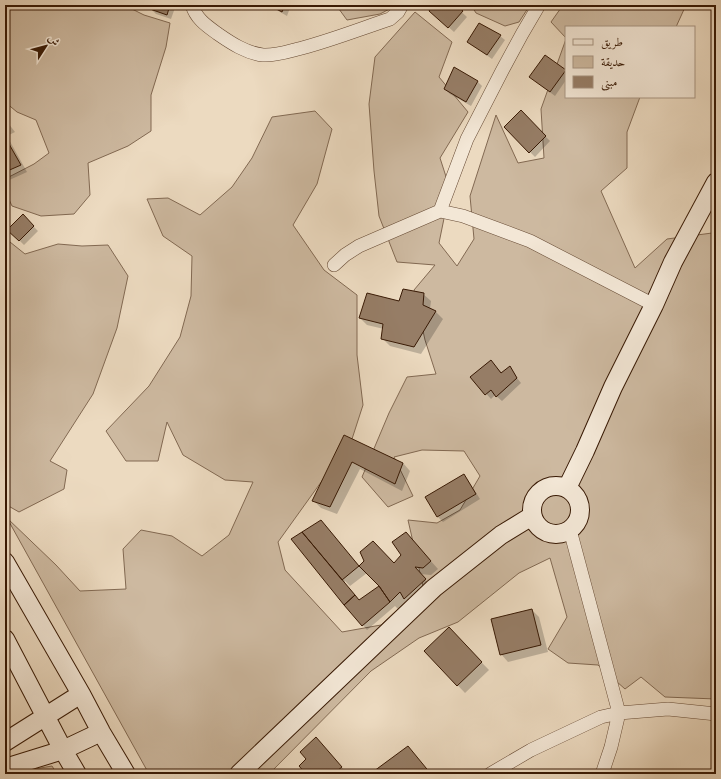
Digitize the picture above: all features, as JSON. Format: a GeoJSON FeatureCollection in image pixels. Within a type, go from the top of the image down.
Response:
{"type":"FeatureCollection","features":[{"type":"Feature","properties":{"kind":"street"},"geometry":{"type":"LineString","coordinates":[[192,5],[196,15],[220,35],[249,51],[263,55],[288,52],[390,19],[398,12],[402,5]]}},
{"type":"Feature","properties":{"kind":"street"},"geometry":{"type":"LineString","coordinates":[[440,211],[467,140],[515,46],[539,5]]}},
{"type":"Feature","properties":{"kind":"street"},"geometry":{"type":"LineString","coordinates":[[567,488],[613,387],[654,305],[673,262],[716,182]]}},
{"type":"Feature","properties":{"kind":"street"},"geometry":{"type":"LineString","coordinates":[[334,265],[358,246],[440,211],[463,216],[530,241],[654,305]]}},
{"type":"Feature","properties":{"kind":"street"},"geometry":{"type":"LineString","coordinates":[[558,485],[567,488],[574,494],[579,503],[580,513],[577,522],[570,530],[562,533],[552,534],[544,531],[536,525],[532,516],[531,507],[534,498],[540,491],[549,486],[558,485]]}},
{"type":"Feature","properties":{"kind":"street"},"geometry":{"type":"LineString","coordinates":[[239,774],[434,588],[500,535],[532,516]]}},
{"type":"Feature","properties":{"kind":"street"},"geometry":{"type":"LineString","coordinates":[[570,530],[619,713],[611,747],[602,774]]}},
{"type":"Feature","properties":{"kind":"street"},"geometry":{"type":"LineString","coordinates":[[5,562],[81,694],[100,732],[126,774]]}},
{"type":"Feature","properties":{"kind":"street"},"geometry":{"type":"LineString","coordinates":[[5,639],[77,774]]}},
{"type":"Feature","properties":{"kind":"street"},"geometry":{"type":"LineString","coordinates":[[5,742],[81,694]]}},
{"type":"Feature","properties":{"kind":"street"},"geometry":{"type":"LineString","coordinates":[[490,774],[531,750],[601,717],[619,713],[668,709],[716,714]]}},
{"type":"Feature","properties":{"kind":"street"},"geometry":{"type":"LineString","coordinates":[[5,768],[63,750],[100,732]]}},
{"type":"Feature","properties":{"kind":"green space"},"geometry":{"type":"Polygon","coordinates":[[[5,5],[124,5],[144,15],[170,23],[166,47],[151,95],[151,131],[128,146],[88,163],[90,195],[74,214],[41,216],[12,206],[5,191],[5,179],[34,164],[49,153],[36,120],[17,112],[5,102],[5,5]]]}},
{"type":"Feature","properties":{"kind":"green space"},"geometry":{"type":"Polygon","coordinates":[[[336,5],[397,5],[380,14],[347,20],[336,5]]]}},
{"type":"Feature","properties":{"kind":"green space"},"geometry":{"type":"Polygon","coordinates":[[[471,5],[530,5],[519,22],[505,26],[476,13],[471,5]]]}},
{"type":"Feature","properties":{"kind":"green space"},"geometry":{"type":"Polygon","coordinates":[[[563,5],[686,5],[676,26],[565,26],[565,37],[551,22],[563,5]]]}},
{"type":"Feature","properties":{"kind":"green space"},"geometry":{"type":"Polygon","coordinates":[[[415,12],[452,42],[439,77],[468,112],[440,158],[450,189],[439,243],[457,266],[474,239],[470,196],[496,115],[518,163],[544,158],[541,109],[565,42],[565,98],[640,98],[627,132],[627,168],[601,191],[635,268],[667,239],[712,233],[716,238],[716,699],[665,697],[641,677],[625,689],[598,665],[568,663],[548,649],[567,617],[550,558],[519,573],[458,622],[419,638],[371,671],[269,774],[149,774],[7,518],[56,565],[80,591],[126,589],[123,549],[141,530],[172,536],[202,556],[229,535],[253,482],[225,480],[183,455],[167,422],[158,461],[126,461],[106,431],[149,386],[180,337],[191,296],[192,256],[163,236],[147,199],[168,198],[200,215],[232,187],[252,158],[272,117],[315,111],[332,129],[317,184],[293,225],[324,270],[357,295],[357,355],[363,405],[352,439],[278,542],[285,570],[342,632],[381,625],[423,586],[408,520],[437,523],[460,510],[480,476],[464,451],[422,450],[394,457],[413,496],[388,507],[362,477],[389,413],[407,377],[436,374],[425,340],[414,290],[435,265],[397,262],[379,216],[369,104],[375,57],[415,12]]]}},
{"type":"Feature","properties":{"kind":"green space"},"geometry":{"type":"Polygon","coordinates":[[[5,238],[25,254],[58,244],[82,246],[108,245],[128,276],[117,328],[93,394],[50,461],[67,470],[64,489],[19,512],[5,504],[5,238]]]}},
{"type":"Feature","properties":{"kind":"green space"},"geometry":{"type":"Polygon","coordinates":[[[52,766],[57,774],[5,774],[52,766]]]}},
{"type":"Feature","properties":{"kind":"building"},"geometry":{"type":"Polygon","coordinates":[[[151,5],[170,5],[167,15],[150,9],[151,5]]]}},
{"type":"Feature","properties":{"kind":"building"},"geometry":{"type":"Polygon","coordinates":[[[269,5],[285,5],[282,12],[269,5]]]}},
{"type":"Feature","properties":{"kind":"building"},"geometry":{"type":"Polygon","coordinates":[[[432,5],[456,5],[463,11],[448,28],[429,11],[432,5]]]}},
{"type":"Feature","properties":{"kind":"building"},"geometry":{"type":"Polygon","coordinates":[[[479,23],[501,35],[487,55],[467,42],[479,23]]]}},
{"type":"Feature","properties":{"kind":"building"},"geometry":{"type":"Polygon","coordinates":[[[545,55],[565,69],[550,92],[529,77],[545,55]]]}},
{"type":"Feature","properties":{"kind":"building"},"geometry":{"type":"Polygon","coordinates":[[[454,67],[478,81],[466,102],[444,89],[454,67]]]}},
{"type":"Feature","properties":{"kind":"building"},"geometry":{"type":"Polygon","coordinates":[[[521,110],[546,136],[529,153],[504,127],[521,110]]]}},
{"type":"Feature","properties":{"kind":"building"},"geometry":{"type":"Polygon","coordinates":[[[5,137],[21,165],[5,172],[5,137]]]}},
{"type":"Feature","properties":{"kind":"building"},"geometry":{"type":"Polygon","coordinates":[[[23,214],[34,226],[19,241],[7,230],[23,214]]]}},
{"type":"Feature","properties":{"kind":"building"},"geometry":{"type":"Polygon","coordinates":[[[403,289],[424,293],[423,305],[436,311],[414,347],[381,339],[383,324],[359,318],[367,293],[399,301],[403,289]]]}},
{"type":"Feature","properties":{"kind":"building"},"geometry":{"type":"Polygon","coordinates":[[[491,360],[501,373],[510,366],[517,378],[496,397],[491,390],[485,395],[470,377],[491,360]]]}},
{"type":"Feature","properties":{"kind":"building"},"geometry":{"type":"Polygon","coordinates":[[[344,435],[403,463],[395,484],[352,462],[330,507],[312,501],[344,435]]]}},
{"type":"Feature","properties":{"kind":"building"},"geometry":{"type":"Polygon","coordinates":[[[464,474],[476,494],[437,517],[425,497],[464,474]]]}},
{"type":"Feature","properties":{"kind":"building"},"geometry":{"type":"Polygon","coordinates":[[[321,520],[359,566],[342,580],[302,532],[321,520]]]}},
{"type":"Feature","properties":{"kind":"building"},"geometry":{"type":"Polygon","coordinates":[[[302,532],[355,595],[344,605],[291,539],[302,532]]]}},
{"type":"Feature","properties":{"kind":"building"},"geometry":{"type":"Polygon","coordinates":[[[406,532],[431,561],[423,568],[415,567],[426,579],[404,599],[400,592],[390,602],[379,586],[359,566],[364,561],[360,552],[373,541],[394,563],[401,555],[392,542],[406,532]]]}},
{"type":"Feature","properties":{"kind":"building"},"geometry":{"type":"Polygon","coordinates":[[[379,586],[390,602],[362,626],[344,605],[355,595],[359,600],[379,586]]]}},
{"type":"Feature","properties":{"kind":"building"},"geometry":{"type":"Polygon","coordinates":[[[532,609],[541,645],[500,655],[491,619],[532,609]]]}},
{"type":"Feature","properties":{"kind":"building"},"geometry":{"type":"Polygon","coordinates":[[[449,627],[482,662],[457,686],[424,651],[449,627]]]}},
{"type":"Feature","properties":{"kind":"building"},"geometry":{"type":"Polygon","coordinates":[[[316,737],[342,767],[333,774],[306,774],[299,766],[306,759],[300,752],[316,737]]]}},
{"type":"Feature","properties":{"kind":"building"},"geometry":{"type":"Polygon","coordinates":[[[408,746],[431,774],[370,774],[408,746]]]}}]}
